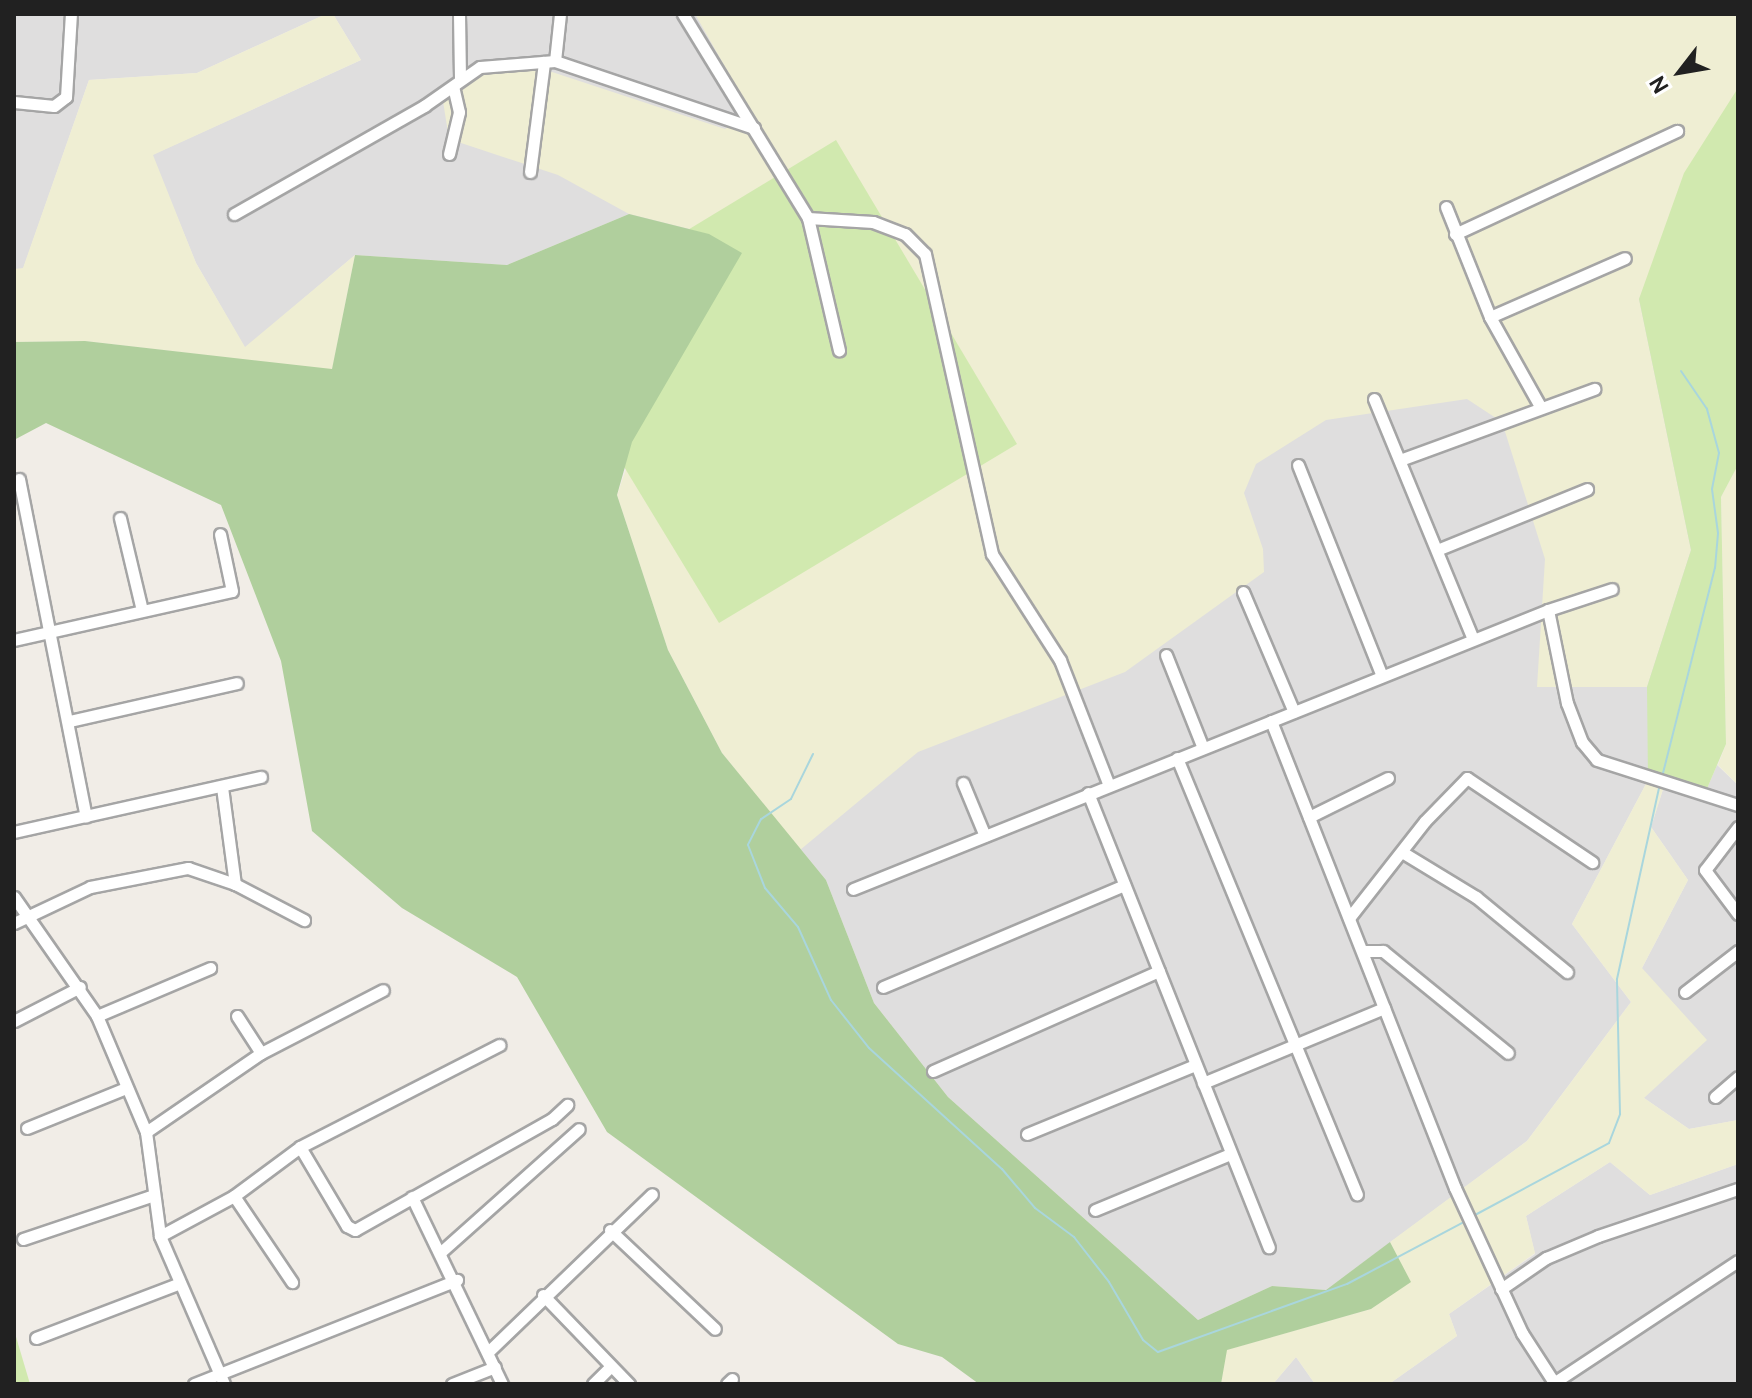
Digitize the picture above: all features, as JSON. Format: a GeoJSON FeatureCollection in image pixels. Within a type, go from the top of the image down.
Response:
{"type":"FeatureCollection","features":[{"type":"Feature","properties":{"kind":"street"},"geometry":{"type":"LineString","coordinates":[[14,102],[54,106],[66,97],[71,14]]}},
{"type":"Feature","properties":{"kind":"street"},"geometry":{"type":"LineString","coordinates":[[449,154],[459,112],[456,82],[459,14]]}},
{"type":"Feature","properties":{"kind":"street"},"geometry":{"type":"LineString","coordinates":[[530,172],[560,14]]}},
{"type":"Feature","properties":{"kind":"street"},"geometry":{"type":"LineString","coordinates":[[683,14],[808,218],[839,350]]}},
{"type":"Feature","properties":{"kind":"street"},"geometry":{"type":"LineString","coordinates":[[234,214],[487,65],[549,61],[754,128]]}},
{"type":"Feature","properties":{"kind":"street"},"geometry":{"type":"LineString","coordinates":[[1455,234],[1677,131]]}},
{"type":"Feature","properties":{"kind":"street"},"geometry":{"type":"LineString","coordinates":[[1446,207],[1490,317],[1540,406]]}},
{"type":"Feature","properties":{"kind":"street"},"geometry":{"type":"LineString","coordinates":[[808,218],[873,222],[905,234],[925,254],[992,554],[1060,660],[1108,783]]}},
{"type":"Feature","properties":{"kind":"street"},"geometry":{"type":"LineString","coordinates":[[1490,317],[1625,258]]}},
{"type":"Feature","properties":{"kind":"street"},"geometry":{"type":"LineString","coordinates":[[1400,460],[1540,406],[1594,389]]}},
{"type":"Feature","properties":{"kind":"street"},"geometry":{"type":"LineString","coordinates":[[1374,399],[1473,639]]}},
{"type":"Feature","properties":{"kind":"street"},"geometry":{"type":"LineString","coordinates":[[1298,465],[1382,676]]}},
{"type":"Feature","properties":{"kind":"street"},"geometry":{"type":"LineString","coordinates":[[19,479],[70,721],[86,816]]}},
{"type":"Feature","properties":{"kind":"street"},"geometry":{"type":"LineString","coordinates":[[1437,550],[1587,489]]}},
{"type":"Feature","properties":{"kind":"street"},"geometry":{"type":"LineString","coordinates":[[120,518],[142,610]]}},
{"type":"Feature","properties":{"kind":"street"},"geometry":{"type":"LineString","coordinates":[[14,640],[232,591],[220,534]]}},
{"type":"Feature","properties":{"kind":"street"},"geometry":{"type":"LineString","coordinates":[[853,889],[1108,783],[1548,610],[1612,589]]}},
{"type":"Feature","properties":{"kind":"street"},"geometry":{"type":"LineString","coordinates":[[1243,592],[1294,712]]}},
{"type":"Feature","properties":{"kind":"street"},"geometry":{"type":"LineString","coordinates":[[1548,610],[1567,703],[1582,742],[1597,760],[1738,805]]}},
{"type":"Feature","properties":{"kind":"street"},"geometry":{"type":"LineString","coordinates":[[1166,655],[1203,748]]}},
{"type":"Feature","properties":{"kind":"street"},"geometry":{"type":"LineString","coordinates":[[70,721],[237,683]]}},
{"type":"Feature","properties":{"kind":"street"},"geometry":{"type":"LineString","coordinates":[[1271,721],[1384,1008],[1501,1289],[1553,1384],[1738,1261]]}},
{"type":"Feature","properties":{"kind":"street"},"geometry":{"type":"LineString","coordinates":[[1177,758],[1293,1047],[1357,1194]]}},
{"type":"Feature","properties":{"kind":"street"},"geometry":{"type":"LineString","coordinates":[[14,832],[261,777]]}},
{"type":"Feature","properties":{"kind":"street"},"geometry":{"type":"LineString","coordinates":[[1309,817],[1388,778]]}},
{"type":"Feature","properties":{"kind":"street"},"geometry":{"type":"LineString","coordinates":[[1349,918],[1467,778],[1592,862]]}},
{"type":"Feature","properties":{"kind":"street"},"geometry":{"type":"LineString","coordinates":[[963,783],[985,836]]}},
{"type":"Feature","properties":{"kind":"street"},"geometry":{"type":"LineString","coordinates":[[222,787],[235,884]]}},
{"type":"Feature","properties":{"kind":"street"},"geometry":{"type":"LineString","coordinates":[[1088,793],[1269,1247]]}},
{"type":"Feature","properties":{"kind":"street"},"geometry":{"type":"LineString","coordinates":[[1738,827],[1705,870],[1738,914]]}},
{"type":"Feature","properties":{"kind":"street"},"geometry":{"type":"LineString","coordinates":[[1402,852],[1476,897],[1567,972]]}},
{"type":"Feature","properties":{"kind":"street"},"geometry":{"type":"LineString","coordinates":[[14,923],[90,887],[158,871],[188,868],[235,884],[304,920]]}},
{"type":"Feature","properties":{"kind":"street"},"geometry":{"type":"LineString","coordinates":[[883,987],[1124,885]]}},
{"type":"Feature","properties":{"kind":"street"},"geometry":{"type":"LineString","coordinates":[[14,897],[80,987],[97,1016],[146,1132],[151,1196],[160,1236],[222,1379]]}},
{"type":"Feature","properties":{"kind":"street"},"geometry":{"type":"LineString","coordinates":[[1364,951],[1383,951],[1508,1053]]}},
{"type":"Feature","properties":{"kind":"street"},"geometry":{"type":"LineString","coordinates":[[1685,992],[1738,951]]}},
{"type":"Feature","properties":{"kind":"street"},"geometry":{"type":"LineString","coordinates":[[97,1016],[210,968]]}},
{"type":"Feature","properties":{"kind":"street"},"geometry":{"type":"LineString","coordinates":[[933,1071],[1159,971]]}},
{"type":"Feature","properties":{"kind":"street"},"geometry":{"type":"LineString","coordinates":[[14,1021],[80,987]]}},
{"type":"Feature","properties":{"kind":"street"},"geometry":{"type":"LineString","coordinates":[[146,1132],[261,1053],[383,990]]}},
{"type":"Feature","properties":{"kind":"street"},"geometry":{"type":"LineString","coordinates":[[1203,1083],[1384,1008]]}},
{"type":"Feature","properties":{"kind":"street"},"geometry":{"type":"LineString","coordinates":[[237,1016],[261,1053]]}},
{"type":"Feature","properties":{"kind":"street"},"geometry":{"type":"LineString","coordinates":[[160,1236],[234,1196],[300,1147],[499,1045]]}},
{"type":"Feature","properties":{"kind":"street"},"geometry":{"type":"LineString","coordinates":[[1027,1134],[1195,1065]]}},
{"type":"Feature","properties":{"kind":"street"},"geometry":{"type":"LineString","coordinates":[[1715,1097],[1738,1077]]}},
{"type":"Feature","properties":{"kind":"street"},"geometry":{"type":"LineString","coordinates":[[27,1128],[126,1088]]}},
{"type":"Feature","properties":{"kind":"street"},"geometry":{"type":"LineString","coordinates":[[300,1147],[347,1226],[355,1230],[539,1126],[567,1105]]}},
{"type":"Feature","properties":{"kind":"street"},"geometry":{"type":"LineString","coordinates":[[442,1251],[484,1218],[579,1129]]}},
{"type":"Feature","properties":{"kind":"street"},"geometry":{"type":"LineString","coordinates":[[1095,1210],[1230,1154]]}},
{"type":"Feature","properties":{"kind":"street"},"geometry":{"type":"LineString","coordinates":[[1501,1289],[1572,1247],[1738,1189]]}},
{"type":"Feature","properties":{"kind":"street"},"geometry":{"type":"LineString","coordinates":[[489,1351],[610,1230],[652,1194]]}},
{"type":"Feature","properties":{"kind":"street"},"geometry":{"type":"LineString","coordinates":[[23,1239],[151,1196]]}},
{"type":"Feature","properties":{"kind":"street"},"geometry":{"type":"LineString","coordinates":[[234,1196],[292,1282]]}},
{"type":"Feature","properties":{"kind":"street"},"geometry":{"type":"LineString","coordinates":[[412,1197],[457,1280],[502,1384]]}},
{"type":"Feature","properties":{"kind":"street"},"geometry":{"type":"LineString","coordinates":[[610,1230],[715,1329]]}},
{"type":"Feature","properties":{"kind":"street"},"geometry":{"type":"LineString","coordinates":[[194,1384],[222,1379],[457,1280]]}},
{"type":"Feature","properties":{"kind":"street"},"geometry":{"type":"LineString","coordinates":[[36,1338],[180,1283]]}},
{"type":"Feature","properties":{"kind":"street"},"geometry":{"type":"LineString","coordinates":[[543,1295],[629,1384]]}},
{"type":"Feature","properties":{"kind":"street"},"geometry":{"type":"LineString","coordinates":[[452,1384],[495,1367]]}},
{"type":"Feature","properties":{"kind":"street"},"geometry":{"type":"LineString","coordinates":[[593,1384],[610,1367]]}},
{"type":"Feature","properties":{"kind":"shaded area"},"geometry":{"type":"Polygon","coordinates":[[[14,14],[326,14],[197,73],[89,80],[23,269],[14,269],[14,14]]]}},
{"type":"Feature","properties":{"kind":"shaded area"},"geometry":{"type":"Polygon","coordinates":[[[333,14],[1738,14],[1738,88],[1691,550],[1648,780],[1572,924],[1631,1002],[1527,1141],[1326,1290],[1272,1286],[1198,1320],[948,1097],[874,1003],[826,880],[722,753],[629,214],[507,265],[355,255],[245,348],[196,263],[152,155],[361,60],[333,14]]]}},
{"type":"Feature","properties":{"kind":"shaded area"},"geometry":{"type":"Polygon","coordinates":[[[1717,765],[1738,785],[1738,1120],[1689,1129],[1644,1098],[1642,968],[1688,880],[1651,827],[1665,783],[1706,791],[1717,765]]]}},
{"type":"Feature","properties":{"kind":"shaded area"},"geometry":{"type":"Polygon","coordinates":[[[1610,1162],[1650,1195],[1738,1164],[1738,1384],[1389,1384],[1457,1336],[1449,1314],[1535,1254],[1526,1216],[1610,1162]]]}},
{"type":"Feature","properties":{"kind":"shaded area"},"geometry":{"type":"Polygon","coordinates":[[[1296,1357],[1315,1384],[1273,1384],[1296,1357]]]}},
{"type":"Feature","properties":{"kind":"green space"},"geometry":{"type":"Polygon","coordinates":[[[326,14],[333,14],[361,60],[153,155],[196,263],[245,347],[355,255],[332,370],[85,341],[14,342],[14,269],[23,268],[89,80],[197,73],[326,14]]]}},
{"type":"Feature","properties":{"kind":"green space"},"geometry":{"type":"Polygon","coordinates":[[[695,14],[1738,14],[1738,88],[1639,299],[1691,550],[1647,687],[1537,687],[1545,559],[1502,422],[1467,399],[1326,420],[1256,464],[1244,493],[1263,549],[1264,572],[1125,672],[918,752],[800,850],[722,753],[668,650],[617,495],[709,234],[629,214],[558,175],[449,139],[442,95],[485,70],[546,70],[725,129],[750,111],[695,14]]]}},
{"type":"Feature","properties":{"kind":"green space"},"geometry":{"type":"Polygon","coordinates":[[[1738,88],[1738,465],[1721,497],[1726,744],[1706,791],[1648,780],[1647,687],[1691,550],[1639,299],[1684,173],[1738,88]]]}},
{"type":"Feature","properties":{"kind":"green space"},"geometry":{"type":"Polygon","coordinates":[[[836,140],[1017,444],[719,623],[536,322],[836,140]]]}},
{"type":"Feature","properties":{"kind":"green space"},"geometry":{"type":"Polygon","coordinates":[[[629,214],[709,234],[742,253],[632,442],[617,495],[668,650],[722,753],[826,880],[874,1003],[948,1097],[1198,1320],[1272,1286],[1326,1290],[1390,1242],[1411,1282],[1371,1309],[1227,1350],[1221,1384],[979,1384],[942,1357],[898,1344],[607,1132],[517,977],[402,908],[312,831],[281,661],[221,505],[46,423],[14,440],[14,342],[85,341],[332,369],[355,255],[507,265],[629,214]]]}},
{"type":"Feature","properties":{"kind":"green space"},"geometry":{"type":"Polygon","coordinates":[[[1738,465],[1738,785],[1718,765],[1726,744],[1721,497],[1738,465]]]}},
{"type":"Feature","properties":{"kind":"green space"},"geometry":{"type":"Polygon","coordinates":[[[1648,780],[1665,783],[1651,827],[1688,880],[1642,968],[1707,1040],[1644,1098],[1689,1129],[1738,1120],[1738,1164],[1650,1195],[1610,1162],[1526,1216],[1535,1253],[1449,1314],[1457,1336],[1389,1384],[1315,1384],[1296,1357],[1273,1384],[1221,1384],[1226,1350],[1371,1309],[1410,1282],[1390,1242],[1527,1141],[1631,1002],[1572,924],[1648,780]]]}},
{"type":"Feature","properties":{"kind":"green space"},"geometry":{"type":"Polygon","coordinates":[[[14,1330],[30,1384],[14,1384],[14,1330]]]}},
{"type":"Feature","properties":{"kind":"waterway"},"geometry":{"type":"LineString","coordinates":[[1662,777],[1715,568],[1718,533],[1712,489],[1719,453],[1707,409],[1681,371]]}},
{"type":"Feature","properties":{"kind":"waterway"},"geometry":{"type":"LineString","coordinates":[[813,754],[791,799],[761,819],[748,845],[765,888],[798,927],[831,1000],[869,1048],[1002,1169],[1035,1208],[1074,1237],[1109,1282],[1143,1340],[1158,1352],[1347,1284],[1464,1222]]}},
{"type":"Feature","properties":{"kind":"waterway"},"geometry":{"type":"LineString","coordinates":[[1475,1215],[1609,1143],[1620,1114],[1617,979],[1660,784]]}}]}
